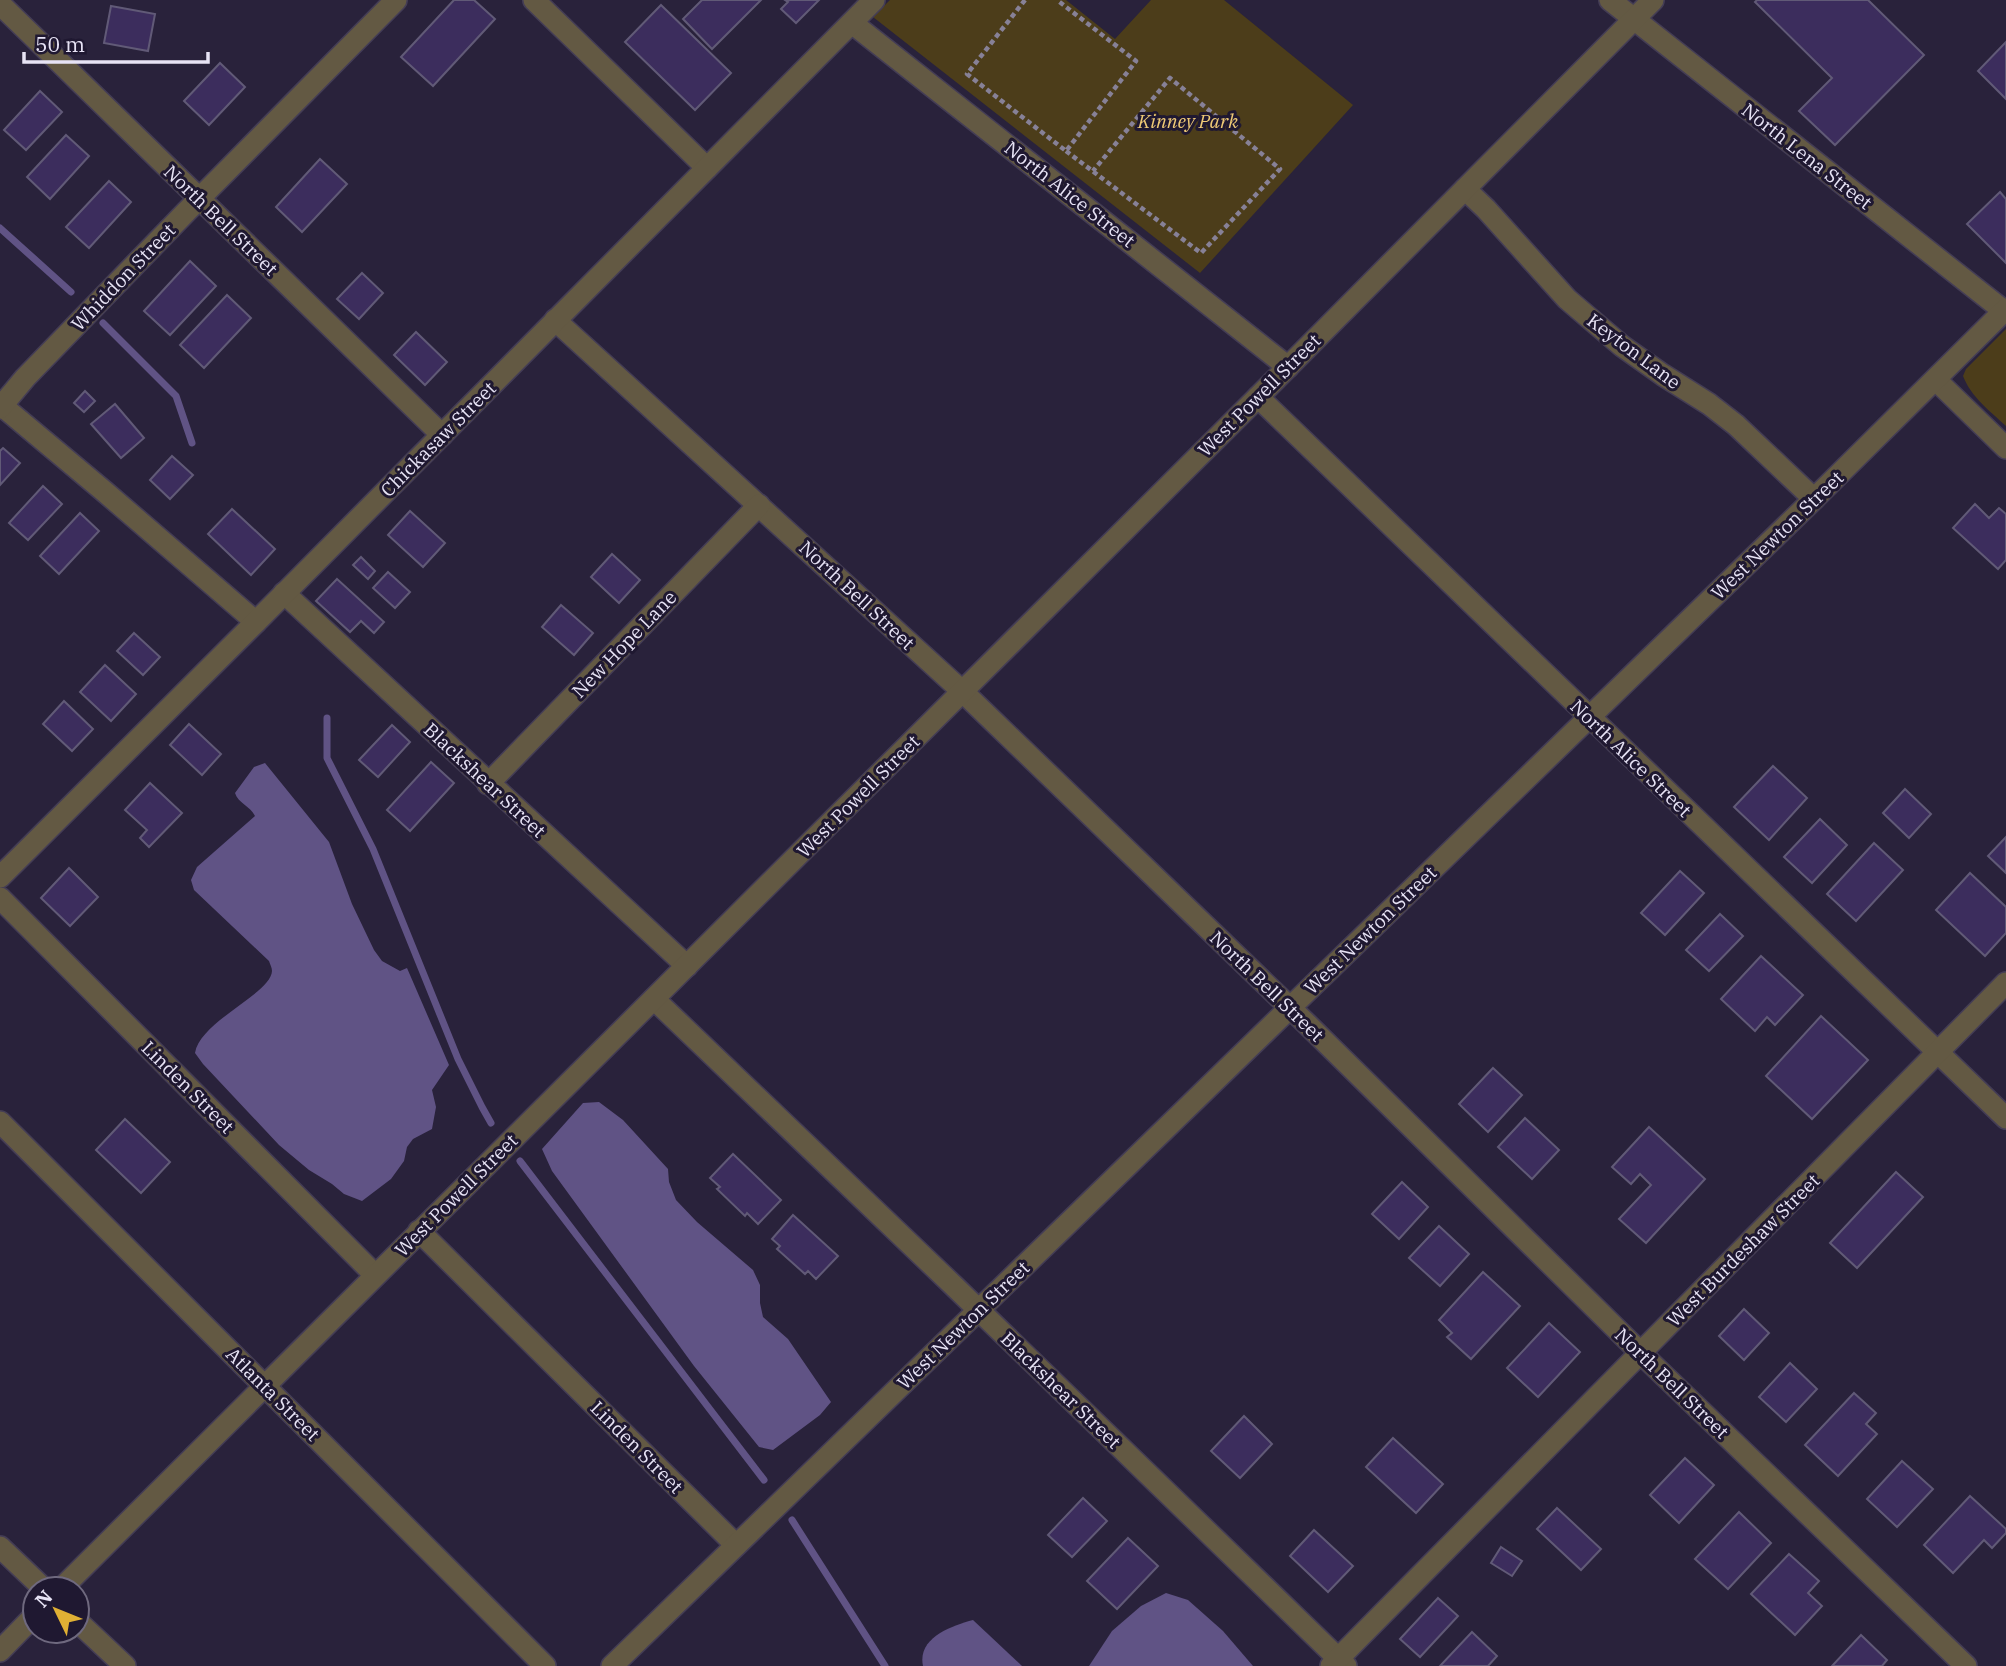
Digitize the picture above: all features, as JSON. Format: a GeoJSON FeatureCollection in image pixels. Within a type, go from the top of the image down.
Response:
{"type":"FeatureCollection","features":[{"type":"Feature","properties":{"kind":"street","name":"Whiddon Street"},"geometry":{"type":"LineString","coordinates":[[1,406],[199,199],[396,0]]}},
{"type":"Feature","properties":{"kind":"street"},"geometry":{"type":"LineString","coordinates":[[534,0],[707,168]]}},
{"type":"Feature","properties":{"kind":"street","name":"Chickasaw Street"},"geometry":{"type":"LineString","coordinates":[[0,877],[874,0]]}},
{"type":"Feature","properties":{"kind":"street","name":"North Lena Street"},"geometry":{"type":"LineString","coordinates":[[1610,0],[2005,310]]}},
{"type":"Feature","properties":{"kind":"street","name":"West Powell Street"},"geometry":{"type":"LineString","coordinates":[[75,1575],[963,692],[1653,0]]}},
{"type":"Feature","properties":{"kind":"street","name":"North Bell Street"},"geometry":{"type":"LineString","coordinates":[[0,4],[442,435]]}},
{"type":"Feature","properties":{"kind":"street","name":"North Alice Street"},"geometry":{"type":"LineString","coordinates":[[852,23],[1288,367]]}},
{"type":"Feature","properties":{"kind":"street","name":"Keyton Lane"},"geometry":{"type":"LineString","coordinates":[[1465,189],[1567,299],[1622,346],[1718,411],[1814,499]]}},
{"type":"Feature","properties":{"kind":"street","name":"West Newton Street"},"geometry":{"type":"LineString","coordinates":[[612,1666],[1814,499],[2005,310]]}},
{"type":"Feature","properties":{"kind":"street","name":"North Bell Street"},"geometry":{"type":"LineString","coordinates":[[555,320],[963,692],[1966,1666]]}},
{"type":"Feature","properties":{"kind":"street"},"geometry":{"type":"LineString","coordinates":[[1936,380],[2006,449]]}},
{"type":"Feature","properties":{"kind":"street","name":"North Alice Street"},"geometry":{"type":"LineString","coordinates":[[1258,397],[2006,1118]]}},
{"type":"Feature","properties":{"kind":"street"},"geometry":{"type":"LineString","coordinates":[[1,406],[256,622]]}},
{"type":"Feature","properties":{"kind":"street","name":"New Hope Lane"},"geometry":{"type":"LineString","coordinates":[[488,783],[759,505]]}},
{"type":"Feature","properties":{"kind":"street","name":"Blackshear Street"},"geometry":{"type":"LineString","coordinates":[[284,593],[687,966]]}},
{"type":"Feature","properties":{"kind":"street","name":"Linden Street"},"geometry":{"type":"LineString","coordinates":[[0,898],[375,1275]]}},
{"type":"Feature","properties":{"kind":"street","name":"West Burdeshaw Street"},"geometry":{"type":"LineString","coordinates":[[1339,1663],[2006,983]]}},
{"type":"Feature","properties":{"kind":"street","name":"Blackshear Street"},"geometry":{"type":"LineString","coordinates":[[654,999],[979,1310],[1339,1663]]}},
{"type":"Feature","properties":{"kind":"street","name":"Atlanta Street"},"geometry":{"type":"LineString","coordinates":[[0,1122],[545,1666]]}},
{"type":"Feature","properties":{"kind":"street","name":"Linden Street"},"geometry":{"type":"LineString","coordinates":[[419,1231],[736,1545]]}},
{"type":"Feature","properties":{"kind":"street"},"geometry":{"type":"LineString","coordinates":[[0,1547],[29,1575]]}},
{"type":"Feature","properties":{"kind":"street"},"geometry":{"type":"LineString","coordinates":[[0,1651],[21,1629]]}},
{"type":"Feature","properties":{"kind":"street"},"geometry":{"type":"LineString","coordinates":[[91,1634],[125,1666]]}},
{"type":"Feature","properties":{"kind":"path"},"geometry":{"type":"LineString","coordinates":[[1026,0],[967,74],[1066,151],[1201,253],[1280,169],[1170,78],[1093,171]]}},
{"type":"Feature","properties":{"kind":"path"},"geometry":{"type":"LineString","coordinates":[[1057,0],[1136,61],[1066,151]]}},
{"type":"Feature","properties":{"kind":"green space","name":"Kinney Park"},"geometry":{"type":"Polygon","coordinates":[[[890,0],[1066,0],[1115,39],[1151,0],[1224,0],[1353,105],[1200,273],[873,17],[890,0]]]}},
{"type":"Feature","properties":{"kind":"green space"},"geometry":{"type":"Polygon","coordinates":[[[2006,329],[2006,426],[1976,397],[1963,376],[1966,369],[2006,329]]]}},
{"type":"Feature","properties":{"kind":"shaded area"},"geometry":{"type":"Polygon","coordinates":[[[265,763],[329,842],[352,904],[374,950],[382,961],[400,971],[407,968],[449,1065],[432,1090],[436,1107],[432,1129],[413,1139],[407,1147],[404,1161],[391,1179],[362,1201],[344,1194],[279,1145],[195,1053],[209,1030],[260,989],[269,980],[272,971],[269,961],[194,890],[191,880],[197,867],[255,816],[235,793],[254,767],[265,763]]]}},
{"type":"Feature","properties":{"kind":"shaded area"},"geometry":{"type":"Polygon","coordinates":[[[599,1102],[623,1120],[668,1169],[669,1182],[676,1200],[697,1222],[753,1270],[760,1285],[763,1317],[788,1339],[831,1402],[820,1415],[773,1450],[759,1447],[694,1366],[552,1171],[542,1149],[583,1103],[599,1102]]]}},
{"type":"Feature","properties":{"kind":"shaded area"},"geometry":{"type":"Polygon","coordinates":[[[1166,1593],[1188,1600],[1223,1631],[1253,1666],[1089,1666],[1112,1631],[1141,1606],[1166,1593]]]}},
{"type":"Feature","properties":{"kind":"shaded area"},"geometry":{"type":"Polygon","coordinates":[[[973,1620],[1022,1666],[923,1666],[925,1648],[930,1641],[946,1630],[973,1620]]]}},
{"type":"Feature","properties":{"kind":"building"},"geometry":{"type":"Polygon","coordinates":[[[454,0],[474,0],[495,19],[433,86],[401,57],[454,0]]]}},
{"type":"Feature","properties":{"kind":"building"},"geometry":{"type":"Polygon","coordinates":[[[702,0],[761,0],[712,49],[683,19],[702,0]]]}},
{"type":"Feature","properties":{"kind":"building"},"geometry":{"type":"Polygon","coordinates":[[[785,0],[819,0],[796,23],[781,9],[788,2],[785,0]]]}},
{"type":"Feature","properties":{"kind":"building"},"geometry":{"type":"Polygon","coordinates":[[[1868,0],[1924,55],[1835,145],[1799,111],[1832,78],[1755,2],[1868,0]]]}},
{"type":"Feature","properties":{"kind":"building"},"geometry":{"type":"Polygon","coordinates":[[[661,5],[731,73],[695,110],[625,42],[661,5]]]}},
{"type":"Feature","properties":{"kind":"building"},"geometry":{"type":"Polygon","coordinates":[[[111,6],[155,14],[148,51],[104,43],[111,6]]]}},
{"type":"Feature","properties":{"kind":"building"},"geometry":{"type":"Polygon","coordinates":[[[2006,42],[2006,99],[1978,71],[2006,42]]]}},
{"type":"Feature","properties":{"kind":"building"},"geometry":{"type":"Polygon","coordinates":[[[220,63],[245,87],[209,125],[184,101],[220,63]]]}},
{"type":"Feature","properties":{"kind":"building"},"geometry":{"type":"Polygon","coordinates":[[[40,91],[62,112],[26,150],[4,130],[40,91]]]}},
{"type":"Feature","properties":{"kind":"building"},"geometry":{"type":"Polygon","coordinates":[[[66,135],[89,156],[50,199],[27,177],[66,135]]]}},
{"type":"Feature","properties":{"kind":"building"},"geometry":{"type":"Polygon","coordinates":[[[320,159],[347,184],[302,232],[276,207],[320,159]]]}},
{"type":"Feature","properties":{"kind":"building"},"geometry":{"type":"Polygon","coordinates":[[[109,181],[131,202],[89,248],[66,227],[109,181]]]}},
{"type":"Feature","properties":{"kind":"building"},"geometry":{"type":"Polygon","coordinates":[[[2000,192],[2006,199],[2006,263],[1967,224],[2000,192]]]}},
{"type":"Feature","properties":{"kind":"building"},"geometry":{"type":"Polygon","coordinates":[[[190,261],[216,286],[170,335],[144,311],[190,261]]]}},
{"type":"Feature","properties":{"kind":"building"},"geometry":{"type":"Polygon","coordinates":[[[362,273],[383,293],[359,319],[337,299],[362,273]]]}},
{"type":"Feature","properties":{"kind":"building"},"geometry":{"type":"Polygon","coordinates":[[[227,295],[251,318],[204,368],[180,345],[227,295]]]}},
{"type":"Feature","properties":{"kind":"building"},"geometry":{"type":"Polygon","coordinates":[[[416,332],[447,362],[425,385],[394,355],[416,332]]]}},
{"type":"Feature","properties":{"kind":"building"},"geometry":{"type":"Polygon","coordinates":[[[85,391],[95,401],[84,412],[74,403],[85,391]]]}},
{"type":"Feature","properties":{"kind":"building"},"geometry":{"type":"Polygon","coordinates":[[[115,404],[144,438],[121,458],[91,424],[115,404]]]}},
{"type":"Feature","properties":{"kind":"building"},"geometry":{"type":"Polygon","coordinates":[[[3,448],[20,463],[0,485],[0,451],[3,448]]]}},
{"type":"Feature","properties":{"kind":"building"},"geometry":{"type":"Polygon","coordinates":[[[172,456],[193,475],[170,499],[150,480],[172,456]]]}},
{"type":"Feature","properties":{"kind":"building"},"geometry":{"type":"Polygon","coordinates":[[[43,486],[62,504],[28,540],[9,523],[43,486]]]}},
{"type":"Feature","properties":{"kind":"building"},"geometry":{"type":"Polygon","coordinates":[[[1975,504],[1989,518],[1999,508],[2006,514],[2006,560],[1998,569],[1953,528],[1975,504]]]}},
{"type":"Feature","properties":{"kind":"building"},"geometry":{"type":"Polygon","coordinates":[[[232,509],[275,549],[251,575],[208,534],[232,509]]]}},
{"type":"Feature","properties":{"kind":"building"},"geometry":{"type":"Polygon","coordinates":[[[410,511],[445,543],[423,567],[388,535],[410,511]]]}},
{"type":"Feature","properties":{"kind":"building"},"geometry":{"type":"Polygon","coordinates":[[[80,513],[99,531],[59,574],[40,556],[80,513]]]}},
{"type":"Feature","properties":{"kind":"building"},"geometry":{"type":"Polygon","coordinates":[[[612,554],[640,580],[619,603],[591,577],[612,554]]]}},
{"type":"Feature","properties":{"kind":"building"},"geometry":{"type":"Polygon","coordinates":[[[361,557],[375,571],[368,579],[353,565],[361,557]]]}},
{"type":"Feature","properties":{"kind":"building"},"geometry":{"type":"Polygon","coordinates":[[[388,572],[410,592],[395,608],[373,588],[388,572]]]}},
{"type":"Feature","properties":{"kind":"building"},"geometry":{"type":"Polygon","coordinates":[[[337,579],[384,622],[374,633],[361,621],[350,632],[316,601],[337,579]]]}},
{"type":"Feature","properties":{"kind":"building"},"geometry":{"type":"Polygon","coordinates":[[[561,605],[593,633],[574,655],[542,627],[561,605]]]}},
{"type":"Feature","properties":{"kind":"building"},"geometry":{"type":"Polygon","coordinates":[[[134,633],[160,657],[143,675],[117,651],[134,633]]]}},
{"type":"Feature","properties":{"kind":"building"},"geometry":{"type":"Polygon","coordinates":[[[105,665],[136,694],[111,721],[80,692],[105,665]]]}},
{"type":"Feature","properties":{"kind":"building"},"geometry":{"type":"Polygon","coordinates":[[[64,701],[93,729],[72,751],[43,724],[64,701]]]}},
{"type":"Feature","properties":{"kind":"building"},"geometry":{"type":"Polygon","coordinates":[[[189,724],[221,754],[202,775],[170,745],[189,724]]]}},
{"type":"Feature","properties":{"kind":"building"},"geometry":{"type":"Polygon","coordinates":[[[392,725],[410,742],[378,777],[359,760],[392,725]]]}},
{"type":"Feature","properties":{"kind":"building"},"geometry":{"type":"Polygon","coordinates":[[[431,762],[454,783],[410,831],[387,810],[431,762]]]}},
{"type":"Feature","properties":{"kind":"building"},"geometry":{"type":"Polygon","coordinates":[[[1773,766],[1807,798],[1769,840],[1734,807],[1773,766]]]}},
{"type":"Feature","properties":{"kind":"building"},"geometry":{"type":"Polygon","coordinates":[[[150,783],[182,813],[149,847],[140,838],[147,830],[125,810],[150,783]]]}},
{"type":"Feature","properties":{"kind":"building"},"geometry":{"type":"Polygon","coordinates":[[[1905,789],[1931,814],[1909,838],[1883,813],[1905,789]]]}},
{"type":"Feature","properties":{"kind":"building"},"geometry":{"type":"Polygon","coordinates":[[[1820,819],[1847,845],[1812,883],[1784,857],[1820,819]]]}},
{"type":"Feature","properties":{"kind":"building"},"geometry":{"type":"Polygon","coordinates":[[[2006,837],[2006,873],[1988,856],[2006,837]]]}},
{"type":"Feature","properties":{"kind":"building"},"geometry":{"type":"Polygon","coordinates":[[[1874,843],[1903,870],[1856,921],[1827,894],[1874,843]]]}},
{"type":"Feature","properties":{"kind":"building"},"geometry":{"type":"Polygon","coordinates":[[[69,868],[98,897],[70,926],[41,898],[69,868]]]}},
{"type":"Feature","properties":{"kind":"building"},"geometry":{"type":"Polygon","coordinates":[[[1680,871],[1704,893],[1665,935],[1641,913],[1680,871]]]}},
{"type":"Feature","properties":{"kind":"building"},"geometry":{"type":"Polygon","coordinates":[[[1970,873],[2006,907],[2006,933],[1985,956],[1936,910],[1970,873]]]}},
{"type":"Feature","properties":{"kind":"building"},"geometry":{"type":"Polygon","coordinates":[[[1720,914],[1743,936],[1709,971],[1686,950],[1720,914]]]}},
{"type":"Feature","properties":{"kind":"building"},"geometry":{"type":"Polygon","coordinates":[[[1761,956],[1803,995],[1775,1025],[1767,1017],[1755,1031],[1721,999],[1761,956]]]}},
{"type":"Feature","properties":{"kind":"building"},"geometry":{"type":"Polygon","coordinates":[[[1821,1016],[1868,1060],[1812,1119],[1766,1076],[1821,1016]]]}},
{"type":"Feature","properties":{"kind":"building"},"geometry":{"type":"Polygon","coordinates":[[[1493,1068],[1522,1095],[1488,1132],[1459,1104],[1493,1068]]]}},
{"type":"Feature","properties":{"kind":"building"},"geometry":{"type":"Polygon","coordinates":[[[1525,1118],[1559,1150],[1532,1179],[1498,1147],[1525,1118]]]}},
{"type":"Feature","properties":{"kind":"building"},"geometry":{"type":"Polygon","coordinates":[[[125,1119],[170,1162],[141,1193],[96,1150],[125,1119]]]}},
{"type":"Feature","properties":{"kind":"building"},"geometry":{"type":"Polygon","coordinates":[[[1649,1127],[1705,1179],[1646,1243],[1619,1219],[1651,1185],[1640,1174],[1631,1184],[1612,1167],[1649,1127]]]}},
{"type":"Feature","properties":{"kind":"building"},"geometry":{"type":"Polygon","coordinates":[[[733,1154],[781,1200],[758,1224],[747,1213],[745,1216],[717,1189],[720,1187],[710,1178],[733,1154]]]}},
{"type":"Feature","properties":{"kind":"building"},"geometry":{"type":"Polygon","coordinates":[[[1896,1172],[1923,1197],[1857,1268],[1830,1243],[1896,1172]]]}},
{"type":"Feature","properties":{"kind":"building"},"geometry":{"type":"Polygon","coordinates":[[[1402,1182],[1428,1207],[1399,1239],[1372,1214],[1402,1182]]]}},
{"type":"Feature","properties":{"kind":"building"},"geometry":{"type":"Polygon","coordinates":[[[793,1215],[838,1256],[816,1279],[808,1271],[805,1274],[777,1249],[780,1246],[772,1239],[793,1215]]]}},
{"type":"Feature","properties":{"kind":"building"},"geometry":{"type":"Polygon","coordinates":[[[1439,1226],[1469,1254],[1440,1286],[1409,1258],[1439,1226]]]}},
{"type":"Feature","properties":{"kind":"building"},"geometry":{"type":"Polygon","coordinates":[[[1483,1272],[1520,1306],[1471,1359],[1447,1337],[1452,1333],[1439,1320],[1483,1272]]]}},
{"type":"Feature","properties":{"kind":"building"},"geometry":{"type":"Polygon","coordinates":[[[1744,1309],[1769,1333],[1744,1360],[1719,1336],[1744,1309]]]}},
{"type":"Feature","properties":{"kind":"building"},"geometry":{"type":"Polygon","coordinates":[[[1549,1323],[1580,1352],[1538,1397],[1507,1368],[1549,1323]]]}},
{"type":"Feature","properties":{"kind":"building"},"geometry":{"type":"Polygon","coordinates":[[[1790,1363],[1817,1389],[1786,1422],[1759,1397],[1790,1363]]]}},
{"type":"Feature","properties":{"kind":"building"},"geometry":{"type":"Polygon","coordinates":[[[1854,1393],[1876,1413],[1866,1424],[1877,1434],[1838,1476],[1805,1445],[1854,1393]]]}},
{"type":"Feature","properties":{"kind":"building"},"geometry":{"type":"Polygon","coordinates":[[[1244,1416],[1272,1444],[1240,1478],[1211,1451],[1244,1416]]]}},
{"type":"Feature","properties":{"kind":"building"},"geometry":{"type":"Polygon","coordinates":[[[1393,1438],[1443,1484],[1416,1513],[1366,1467],[1393,1438]]]}},
{"type":"Feature","properties":{"kind":"building"},"geometry":{"type":"Polygon","coordinates":[[[1685,1458],[1714,1485],[1679,1523],[1650,1495],[1685,1458]]]}},
{"type":"Feature","properties":{"kind":"building"},"geometry":{"type":"Polygon","coordinates":[[[1902,1461],[1933,1489],[1897,1527],[1867,1499],[1902,1461]]]}},
{"type":"Feature","properties":{"kind":"building"},"geometry":{"type":"Polygon","coordinates":[[[1970,1496],[2006,1529],[2006,1533],[1992,1548],[1984,1540],[1953,1573],[1924,1545],[1970,1496]]]}},
{"type":"Feature","properties":{"kind":"building"},"geometry":{"type":"Polygon","coordinates":[[[1083,1498],[1107,1521],[1072,1557],[1048,1535],[1083,1498]]]}},
{"type":"Feature","properties":{"kind":"building"},"geometry":{"type":"Polygon","coordinates":[[[1557,1508],[1601,1549],[1581,1570],[1537,1529],[1557,1508]]]}},
{"type":"Feature","properties":{"kind":"building"},"geometry":{"type":"Polygon","coordinates":[[[1739,1512],[1771,1543],[1728,1589],[1695,1559],[1739,1512]]]}},
{"type":"Feature","properties":{"kind":"building"},"geometry":{"type":"Polygon","coordinates":[[[1314,1530],[1353,1566],[1328,1592],[1290,1556],[1314,1530]]]}},
{"type":"Feature","properties":{"kind":"building"},"geometry":{"type":"Polygon","coordinates":[[[1128,1538],[1158,1566],[1117,1609],[1087,1581],[1128,1538]]]}},
{"type":"Feature","properties":{"kind":"building"},"geometry":{"type":"Polygon","coordinates":[[[1501,1547],[1522,1561],[1512,1576],[1491,1563],[1501,1547]]]}},
{"type":"Feature","properties":{"kind":"building"},"geometry":{"type":"Polygon","coordinates":[[[1789,1554],[1819,1581],[1808,1593],[1822,1606],[1795,1635],[1751,1594],[1789,1554]]]}},
{"type":"Feature","properties":{"kind":"building"},"geometry":{"type":"Polygon","coordinates":[[[1438,1598],[1458,1616],[1420,1657],[1400,1639],[1438,1598]]]}},
{"type":"Feature","properties":{"kind":"building"},"geometry":{"type":"Polygon","coordinates":[[[1472,1632],[1497,1656],[1488,1666],[1440,1666],[1472,1632]]]}},
{"type":"Feature","properties":{"kind":"building"},"geometry":{"type":"Polygon","coordinates":[[[1861,1635],[1887,1660],[1882,1666],[1832,1666],[1861,1635]]]}},
{"type":"Feature","properties":{"kind":"waterway"},"geometry":{"type":"LineString","coordinates":[[0,228],[71,292]]}},
{"type":"Feature","properties":{"kind":"waterway"},"geometry":{"type":"LineString","coordinates":[[103,323],[176,396],[192,443]]}},
{"type":"Feature","properties":{"kind":"waterway"},"geometry":{"type":"LineString","coordinates":[[327,718],[327,758],[373,849],[458,1059],[491,1123]]}},
{"type":"Feature","properties":{"kind":"waterway"},"geometry":{"type":"LineString","coordinates":[[520,1161],[764,1480]]}},
{"type":"Feature","properties":{"kind":"waterway"},"geometry":{"type":"LineString","coordinates":[[792,1520],[885,1666]]}}]}
